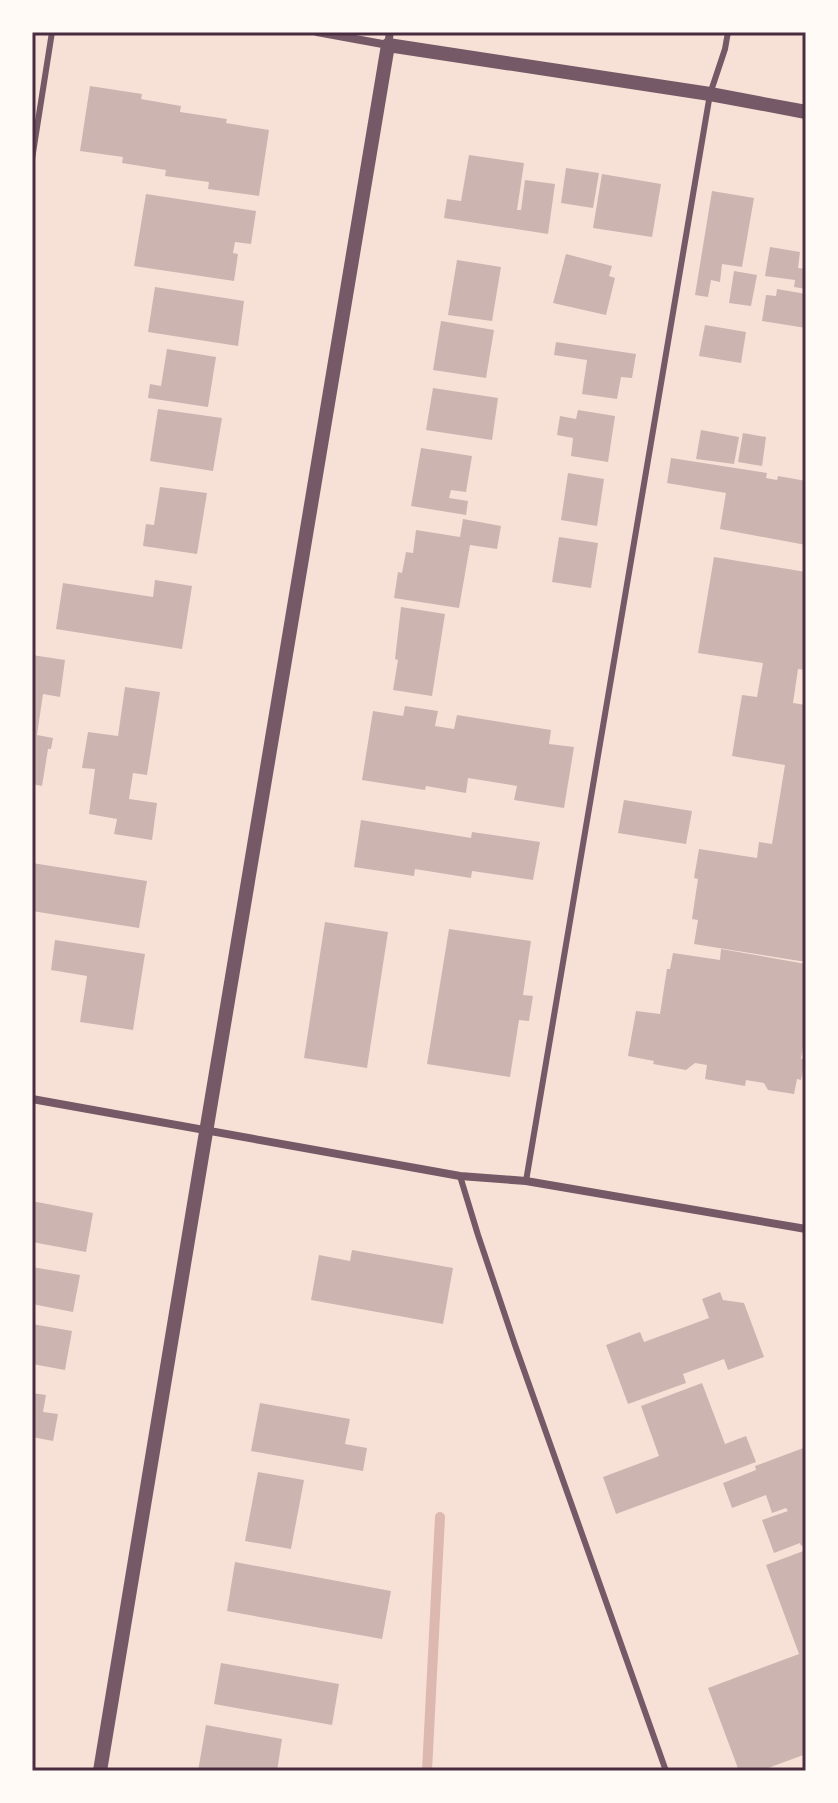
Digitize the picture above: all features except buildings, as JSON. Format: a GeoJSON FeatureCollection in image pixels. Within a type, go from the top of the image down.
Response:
{"type":"FeatureCollection","features":[{"type":"Feature","properties":{"kind":"street"},"geometry":{"type":"LineString","coordinates":[[317,32],[389,38],[806,112]]}},
{"type":"Feature","properties":{"kind":"street"},"geometry":{"type":"LineString","coordinates":[[100,1771],[389,38]]}},
{"type":"Feature","properties":{"kind":"street"},"geometry":{"type":"LineString","coordinates":[[32,1099],[460,1176],[526,1181],[806,1229]]}},
{"type":"Feature","properties":{"kind":"lane"},"geometry":{"type":"LineString","coordinates":[[32,159],[52,32]]}},
{"type":"Feature","properties":{"kind":"lane"},"geometry":{"type":"LineString","coordinates":[[526,1181],[710,94],[728,32]]}},
{"type":"Feature","properties":{"kind":"lane"},"geometry":{"type":"LineString","coordinates":[[460,1176],[515,1345],[666,1771]]}},
{"type":"Feature","properties":{"kind":"waterway"},"geometry":{"type":"LineString","coordinates":[[427,1771],[440,1517]]}}]}
